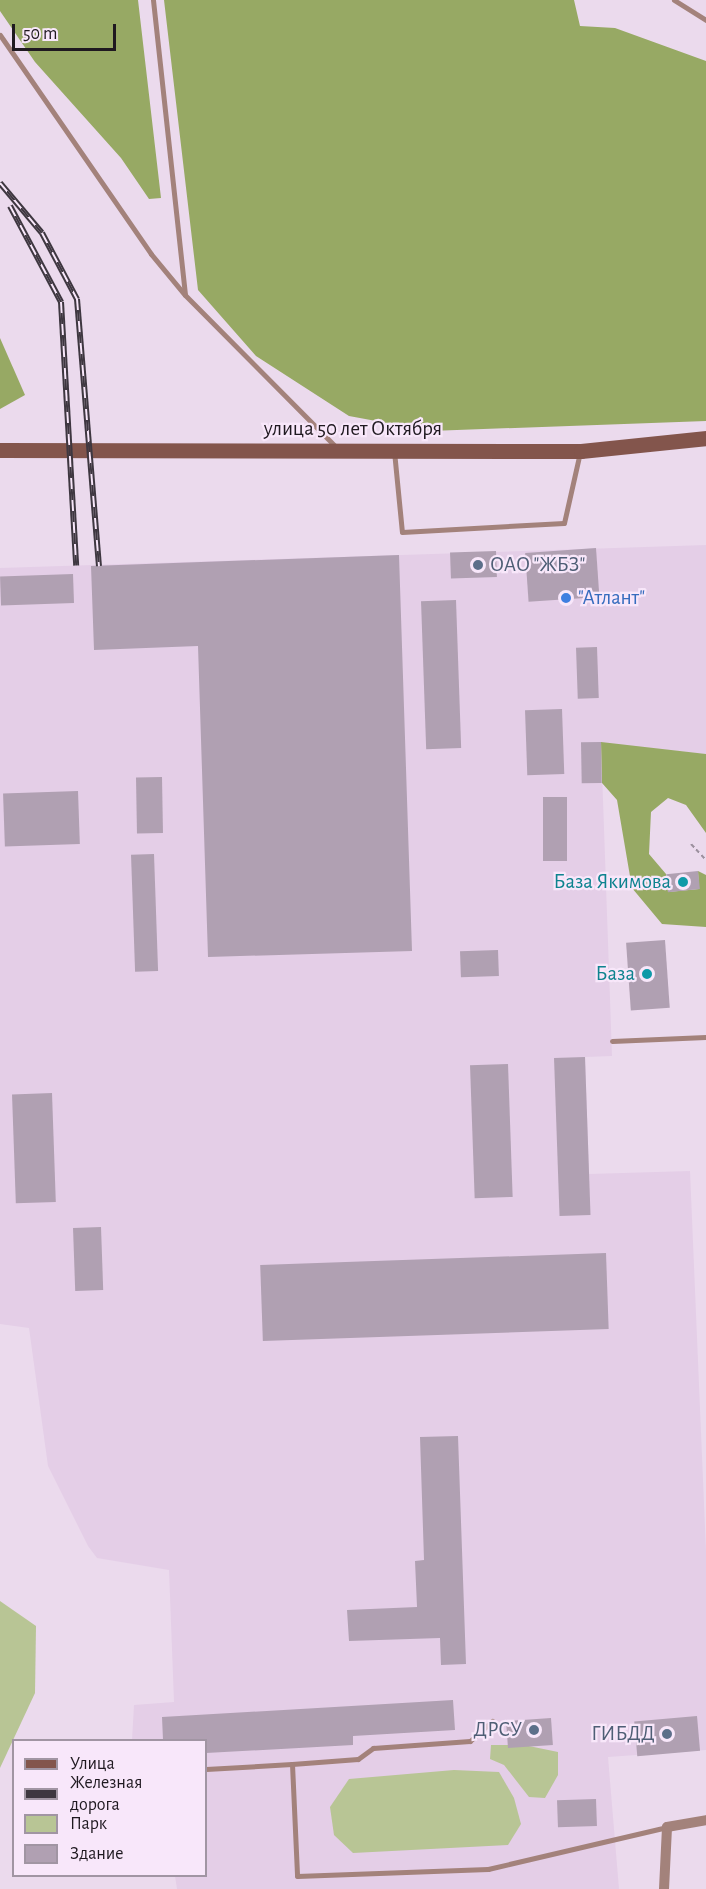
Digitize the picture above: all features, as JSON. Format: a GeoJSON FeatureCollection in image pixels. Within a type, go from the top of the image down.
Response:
{"type":"FeatureCollection","features":[{"type":"Feature","properties":{"kind":"main road","name":"улица 50 лет Октября"},"geometry":{"type":"LineString","coordinates":[[0,450],[581,450],[706,438]]}},
{"type":"Feature","properties":{"kind":"street"},"geometry":{"type":"LineString","coordinates":[[664,1889],[667,1827],[706,1820]]}},
{"type":"Feature","properties":{"kind":"lane"},"geometry":{"type":"LineString","coordinates":[[153,0],[185,295]]}},
{"type":"Feature","properties":{"kind":"lane"},"geometry":{"type":"LineString","coordinates":[[674,0],[706,20]]}},
{"type":"Feature","properties":{"kind":"lane"},"geometry":{"type":"LineString","coordinates":[[0,35],[151,254],[185,295],[338,449]]}},
{"type":"Feature","properties":{"kind":"lane"},"geometry":{"type":"LineString","coordinates":[[394,449],[402,532],[564,523],[581,450]]}},
{"type":"Feature","properties":{"kind":"lane"},"geometry":{"type":"LineString","coordinates":[[612,1041],[706,1037]]}},
{"type":"Feature","properties":{"kind":"lane"},"geometry":{"type":"LineString","coordinates":[[207,1769],[358,1759],[373,1748],[470,1741],[492,1720]]}},
{"type":"Feature","properties":{"kind":"lane"},"geometry":{"type":"LineString","coordinates":[[292,1764],[297,1875],[488,1869],[667,1827]]}},
{"type":"Feature","properties":{"kind":"path"},"geometry":{"type":"LineString","coordinates":[[692,844],[706,860]]}},
{"type":"Feature","properties":{"kind":"shaded area"},"geometry":{"type":"Polygon","coordinates":[[[706,545],[706,754],[601,743],[612,1056],[585,1057],[589,1174],[690,1171],[706,1551],[706,1750],[608,1757],[619,1889],[177,1889],[175,1877],[207,1877],[207,1739],[132,1739],[134,1705],[174,1702],[169,1570],[97,1558],[88,1546],[48,1466],[29,1328],[0,1324],[0,568],[706,545]]]}},
{"type":"Feature","properties":{"kind":"green space"},"geometry":{"type":"Polygon","coordinates":[[[0,0],[138,0],[161,198],[149,199],[121,158],[35,62],[0,11],[0,0]]]}},
{"type":"Feature","properties":{"kind":"green space"},"geometry":{"type":"Polygon","coordinates":[[[164,0],[574,0],[580,26],[615,28],[706,61],[706,421],[430,431],[349,416],[256,356],[198,290],[164,0]]]}},
{"type":"Feature","properties":{"kind":"green space"},"geometry":{"type":"Polygon","coordinates":[[[0,338],[25,395],[0,409],[0,338]]]}},
{"type":"Feature","properties":{"kind":"green space"},"geometry":{"type":"Polygon","coordinates":[[[601,742],[706,754],[706,833],[686,805],[668,798],[651,812],[649,854],[666,874],[668,892],[699,889],[698,871],[706,875],[706,927],[662,924],[632,888],[617,800],[602,783],[601,742]]]}},
{"type":"Feature","properties":{"kind":"green space"},"geometry":{"type":"Polygon","coordinates":[[[0,1601],[36,1626],[35,1693],[0,1768],[0,1601]]]}},
{"type":"Feature","properties":{"kind":"green space"},"geometry":{"type":"Polygon","coordinates":[[[491,1745],[524,1745],[558,1752],[558,1775],[545,1798],[529,1797],[504,1765],[490,1759],[491,1745]]]}},
{"type":"Feature","properties":{"kind":"green space"},"geometry":{"type":"Polygon","coordinates":[[[454,1770],[499,1772],[514,1798],[521,1824],[508,1845],[353,1853],[334,1835],[330,1807],[349,1779],[454,1770]]]}},
{"type":"Feature","properties":{"kind":"building"},"geometry":{"type":"Polygon","coordinates":[[[596,548],[599,597],[529,602],[525,553],[596,548]]]}},
{"type":"Feature","properties":{"kind":"building"},"geometry":{"type":"Polygon","coordinates":[[[496,551],[497,577],[451,579],[450,553],[496,551]]]}},
{"type":"Feature","properties":{"kind":"building"},"geometry":{"type":"Polygon","coordinates":[[[399,555],[412,951],[208,957],[198,646],[94,650],[91,566],[399,555]]]}},
{"type":"Feature","properties":{"kind":"building"},"geometry":{"type":"Polygon","coordinates":[[[73,574],[74,603],[1,606],[0,577],[73,574]]]}},
{"type":"Feature","properties":{"kind":"building"},"geometry":{"type":"Polygon","coordinates":[[[456,600],[461,748],[426,749],[421,601],[456,600]]]}},
{"type":"Feature","properties":{"kind":"building"},"geometry":{"type":"Polygon","coordinates":[[[597,647],[599,698],[578,699],[576,648],[597,647]]]}},
{"type":"Feature","properties":{"kind":"building"},"geometry":{"type":"Polygon","coordinates":[[[562,709],[564,774],[527,775],[525,710],[562,709]]]}},
{"type":"Feature","properties":{"kind":"building"},"geometry":{"type":"Polygon","coordinates":[[[581,742],[601,742],[602,783],[582,783],[581,742]]]}},
{"type":"Feature","properties":{"kind":"building"},"geometry":{"type":"Polygon","coordinates":[[[136,777],[162,777],[163,833],[137,833],[136,777]]]}},
{"type":"Feature","properties":{"kind":"building"},"geometry":{"type":"Polygon","coordinates":[[[78,791],[80,844],[5,847],[3,794],[78,791]]]}},
{"type":"Feature","properties":{"kind":"building"},"geometry":{"type":"Polygon","coordinates":[[[543,797],[567,797],[567,861],[543,861],[543,797]]]}},
{"type":"Feature","properties":{"kind":"building"},"geometry":{"type":"Polygon","coordinates":[[[154,854],[158,971],[135,972],[131,855],[154,854]]]}},
{"type":"Feature","properties":{"kind":"building","name":"База Якимова"},"geometry":{"type":"Polygon","coordinates":[[[698,871],[700,889],[668,892],[666,874],[698,871]]]}},
{"type":"Feature","properties":{"kind":"building","name":"База"},"geometry":{"type":"Polygon","coordinates":[[[665,940],[670,1008],[631,1011],[626,943],[665,940]]]}},
{"type":"Feature","properties":{"kind":"building"},"geometry":{"type":"Polygon","coordinates":[[[498,950],[499,976],[461,977],[460,951],[498,950]]]}},
{"type":"Feature","properties":{"kind":"building"},"geometry":{"type":"Polygon","coordinates":[[[585,1057],[591,1215],[560,1216],[554,1058],[585,1057]]]}},
{"type":"Feature","properties":{"kind":"building"},"geometry":{"type":"Polygon","coordinates":[[[508,1064],[513,1197],[475,1198],[470,1065],[508,1064]]]}},
{"type":"Feature","properties":{"kind":"building"},"geometry":{"type":"Polygon","coordinates":[[[52,1093],[56,1202],[16,1203],[12,1094],[52,1093]]]}},
{"type":"Feature","properties":{"kind":"building"},"geometry":{"type":"Polygon","coordinates":[[[101,1227],[103,1290],[75,1291],[73,1228],[101,1227]]]}},
{"type":"Feature","properties":{"kind":"building"},"geometry":{"type":"Polygon","coordinates":[[[606,1253],[609,1329],[263,1341],[260,1265],[606,1253]]]}},
{"type":"Feature","properties":{"kind":"building"},"geometry":{"type":"Polygon","coordinates":[[[458,1436],[466,1664],[441,1665],[440,1638],[349,1641],[347,1610],[417,1607],[415,1561],[424,1560],[420,1437],[458,1436]]]}},
{"type":"Feature","properties":{"kind":"building"},"geometry":{"type":"Polygon","coordinates":[[[453,1700],[455,1730],[353,1736],[353,1745],[207,1753],[207,1739],[163,1739],[162,1717],[453,1700]]]}},
{"type":"Feature","properties":{"kind":"building","name":"ГИБДД"},"geometry":{"type":"Polygon","coordinates":[[[697,1716],[700,1751],[637,1756],[634,1721],[697,1716]]]}},
{"type":"Feature","properties":{"kind":"building"},"geometry":{"type":"Polygon","coordinates":[[[551,1718],[553,1745],[508,1748],[506,1721],[551,1718]]]}},
{"type":"Feature","properties":{"kind":"building"},"geometry":{"type":"Polygon","coordinates":[[[596,1799],[597,1826],[558,1827],[557,1800],[596,1799]]]}},
{"type":"Feature","properties":{"kind":"railway"},"geometry":{"type":"LineString","coordinates":[[0,183],[42,233],[77,299],[99,566]]}},
{"type":"Feature","properties":{"kind":"railway"},"geometry":{"type":"LineString","coordinates":[[10,206],[61,302],[76,566]]}},
{"type":"Feature","properties":{"kind":"place","name":"ОАО \"ЖБЗ\""},"geometry":{"type":"Point","coordinates":[478,565]}},
{"type":"Feature","properties":{"kind":"place","name":"\"Атлант\""},"geometry":{"type":"Point","coordinates":[566,598]}},
{"type":"Feature","properties":{"kind":"place","name":"База Якимова"},"geometry":{"type":"Point","coordinates":[683,882]}},
{"type":"Feature","properties":{"kind":"place","name":"База"},"geometry":{"type":"Point","coordinates":[647,974]}},
{"type":"Feature","properties":{"kind":"place","name":"ДРСУ"},"geometry":{"type":"Point","coordinates":[534,1730]}},
{"type":"Feature","properties":{"kind":"place","name":"ГИБДД"},"geometry":{"type":"Point","coordinates":[667,1734]}}]}
